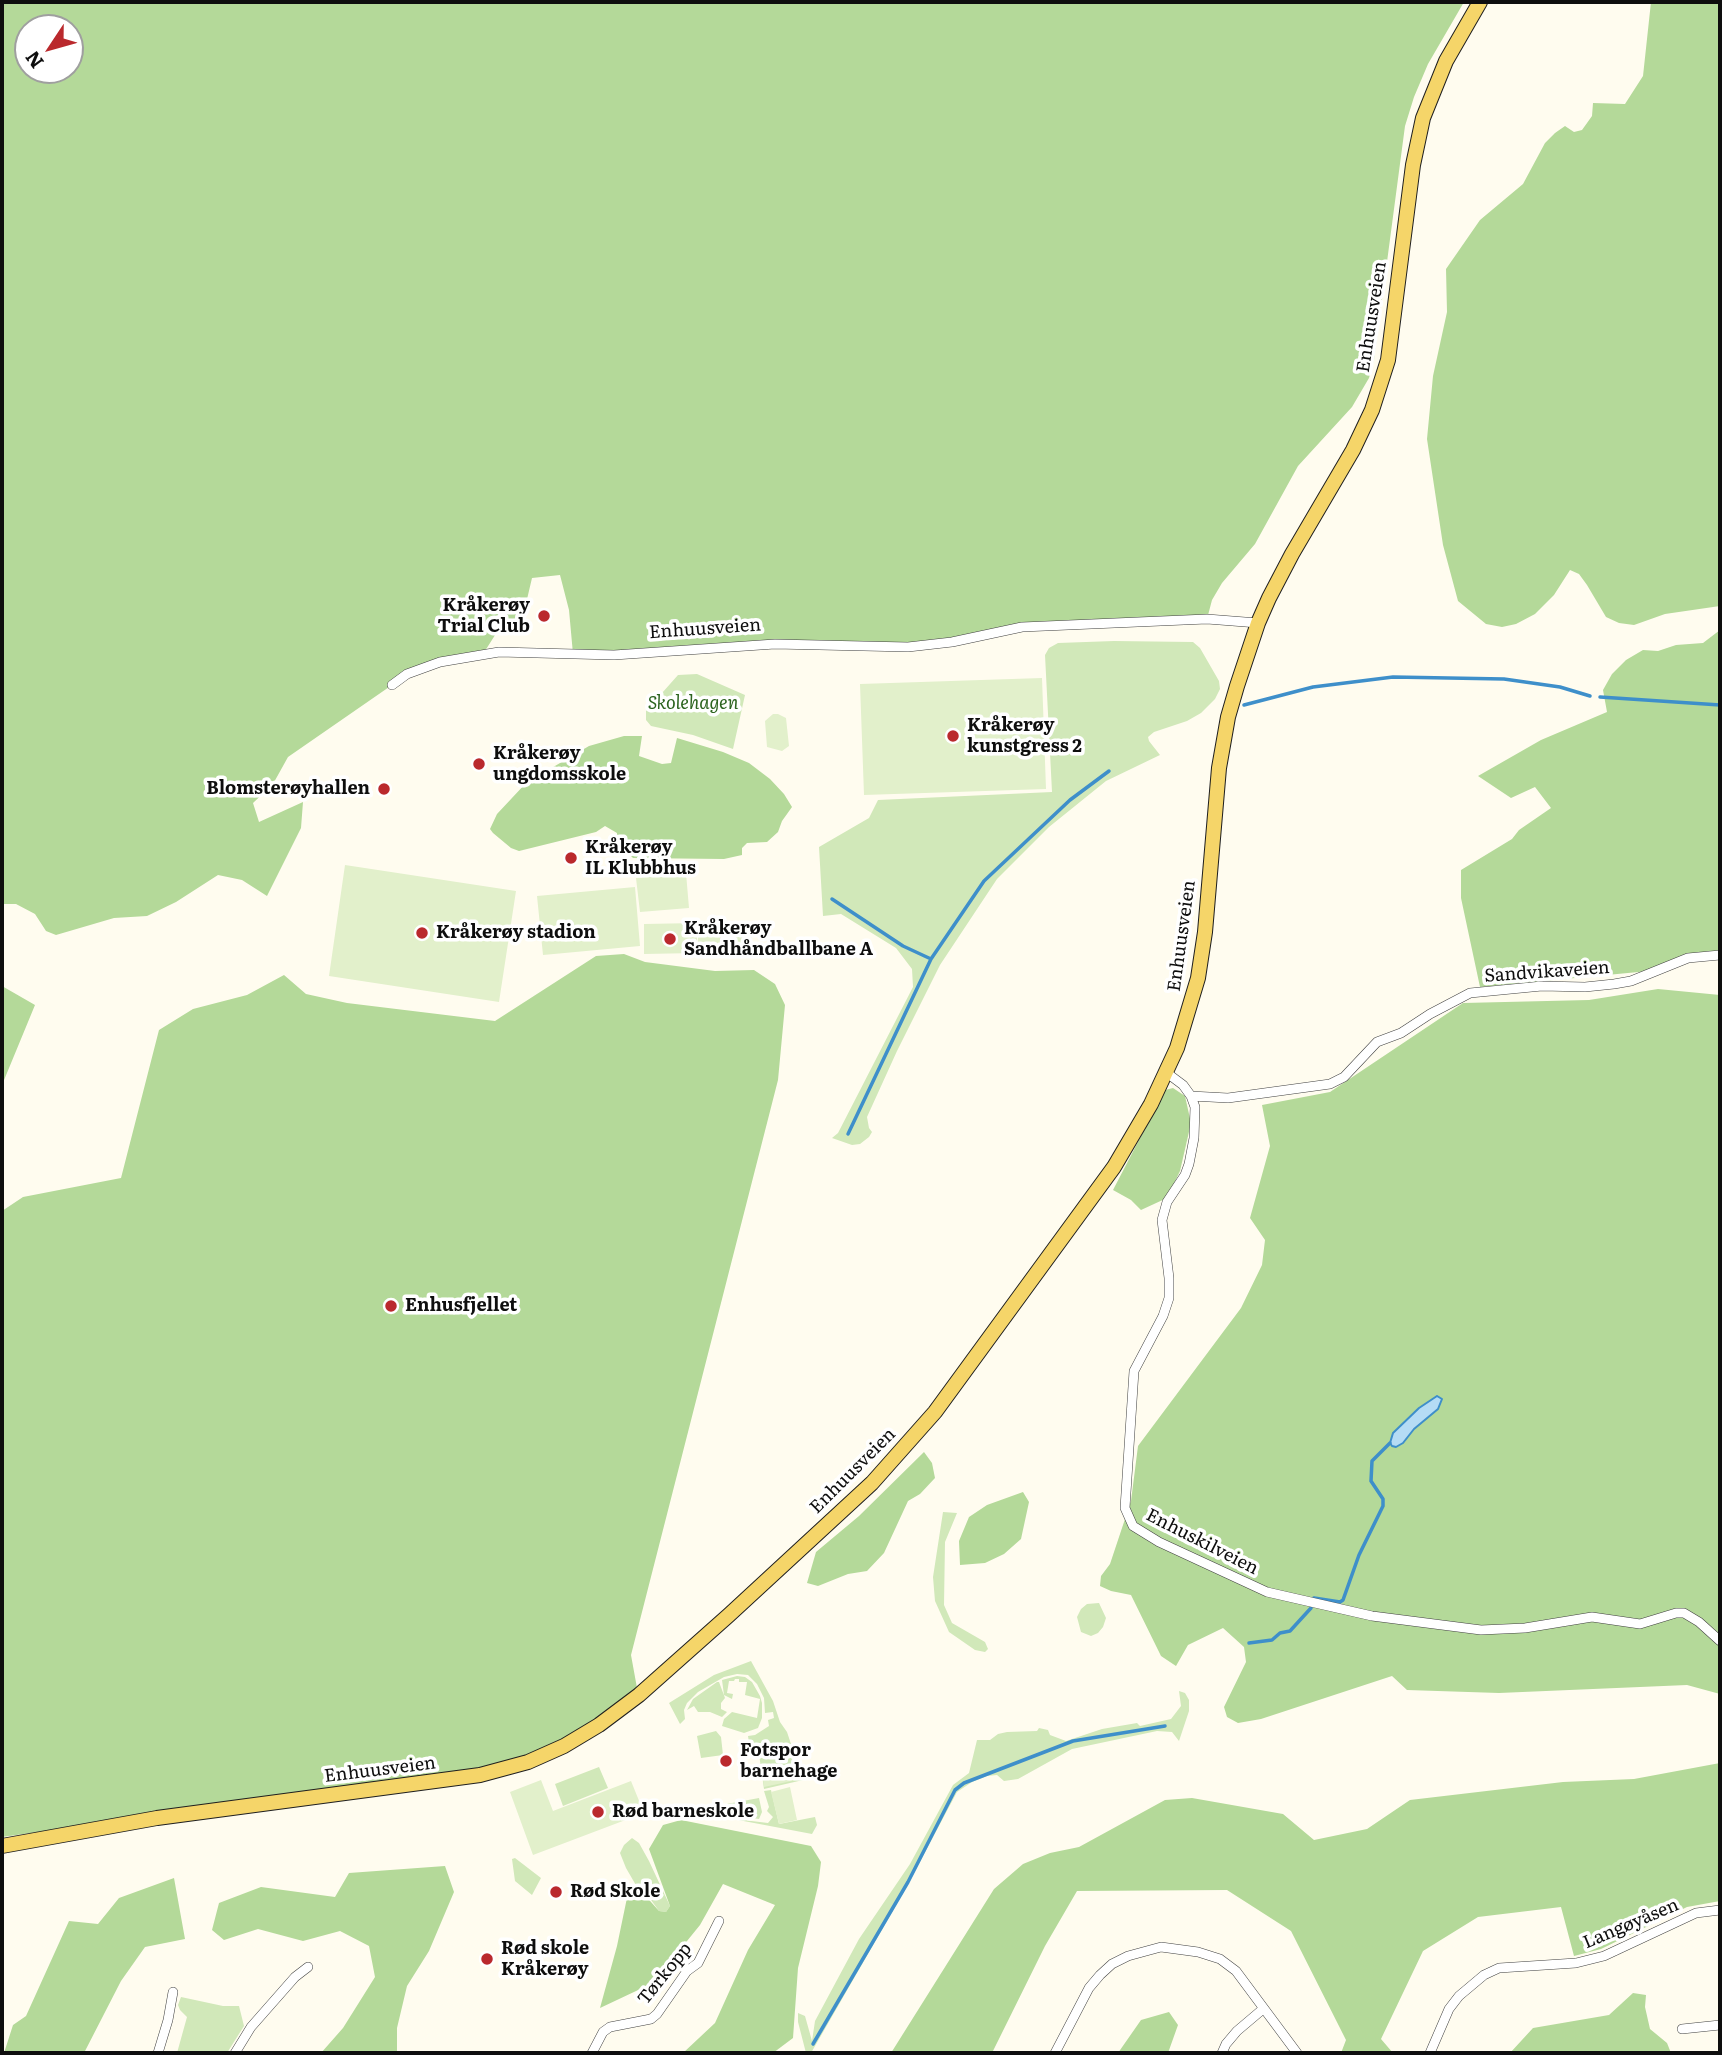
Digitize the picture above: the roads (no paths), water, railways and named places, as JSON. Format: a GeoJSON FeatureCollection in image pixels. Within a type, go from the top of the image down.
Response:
{"type":"FeatureCollection","features":[{"type":"Feature","properties":{"kind":"main road","name":"Enhuusveien"},"geometry":{"type":"LineString","coordinates":[[2,1846],[157,1818],[480,1775],[528,1762],[564,1746],[599,1725],[639,1695],[872,1483],[918,1433],[1114,1167],[1167,1073],[1198,978],[1205,932],[1216,797],[1224,740],[1237,686],[1258,623],[1292,554],[1353,450],[1372,410],[1388,360],[1413,164],[1423,118],[1446,61],[1480,2]]}},
{"type":"Feature","properties":{"kind":"street","name":"Enhuusveien"},"geometry":{"type":"LineString","coordinates":[[392,685],[407,674],[440,662],[499,652],[614,655],[775,643],[908,647],[952,642],[1022,627],[1207,619],[1258,623]]}},
{"type":"Feature","properties":{"kind":"street","name":"Sandvikaveien"},"geometry":{"type":"LineString","coordinates":[[1191,1096],[1228,1098],[1330,1084],[1344,1077],[1377,1042],[1401,1033],[1470,993],[1542,986],[1585,987],[1614,984],[1632,981],[1688,958],[1720,955]]}},
{"type":"Feature","properties":{"kind":"street"},"geometry":{"type":"LineString","coordinates":[[1167,1073],[1183,1085],[1191,1096]]}},
{"type":"Feature","properties":{"kind":"street","name":"Enhuskilveien"},"geometry":{"type":"LineString","coordinates":[[1191,1096],[1195,1116],[1189,1164],[1167,1202],[1162,1220],[1169,1298],[1163,1316],[1134,1371],[1131,1389],[1125,1508],[1133,1525],[1158,1542],[1255,1587],[1372,1616],[1481,1630],[1525,1628],[1592,1618],[1640,1624],[1676,1612],[1684,1613],[1699,1622],[1720,1641]]}},
{"type":"Feature","properties":{"kind":"street","name":"Langøyåsen"},"geometry":{"type":"LineString","coordinates":[[1430,2053],[1449,2010],[1459,1996],[1492,1971],[1499,1968],[1576,1963],[1604,1956],[1696,1913],[1720,1910]]}},
{"type":"Feature","properties":{"kind":"street","name":"Tørkopp"},"geometry":{"type":"LineString","coordinates":[[592,2053],[603,2032],[610,2027],[651,2019],[657,2014],[687,1971],[698,1964],[719,1921]]}},
{"type":"Feature","properties":{"kind":"street"},"geometry":{"type":"LineString","coordinates":[[1055,2053],[1089,1988],[1100,1975],[1112,1964],[1161,1947],[1177,1948],[1220,1959],[1236,1971],[1297,2053]]}},
{"type":"Feature","properties":{"kind":"street"},"geometry":{"type":"LineString","coordinates":[[235,2053],[251,2027],[295,1977],[308,1967]]}},
{"type":"Feature","properties":{"kind":"street"},"geometry":{"type":"LineString","coordinates":[[158,2053],[173,1992]]}},
{"type":"Feature","properties":{"kind":"street"},"geometry":{"type":"LineString","coordinates":[[1222,2053],[1237,2031],[1263,2009]]}},
{"type":"Feature","properties":{"kind":"street"},"geometry":{"type":"LineString","coordinates":[[1682,2029],[1720,2025]]}},
{"type":"Feature","properties":{"kind":"water"},"geometry":{"type":"Polygon","coordinates":[[[1437,1396],[1442,1399],[1438,1409],[1414,1429],[1403,1443],[1392,1446],[1390,1443],[1393,1433],[1419,1408],[1437,1396]]]}},
{"type":"Feature","properties":{"kind":"waterway"},"geometry":{"type":"LineString","coordinates":[[1244,705],[1313,687],[1393,677],[1504,679],[1560,687],[1590,696]]}},
{"type":"Feature","properties":{"kind":"waterway"},"geometry":{"type":"LineString","coordinates":[[1600,697],[1720,705]]}},
{"type":"Feature","properties":{"kind":"waterway"},"geometry":{"type":"LineString","coordinates":[[848,1134],[931,959],[984,881],[1070,800],[1109,771]]}},
{"type":"Feature","properties":{"kind":"waterway"},"geometry":{"type":"LineString","coordinates":[[832,899],[903,946],[931,959]]}},
{"type":"Feature","properties":{"kind":"waterway"},"geometry":{"type":"LineString","coordinates":[[1314,1598],[1340,1602],[1343,1600],[1359,1555],[1383,1506],[1383,1499],[1371,1481],[1372,1461],[1390,1443]]}},
{"type":"Feature","properties":{"kind":"waterway"},"geometry":{"type":"LineString","coordinates":[[1249,1643],[1272,1640],[1280,1633],[1290,1631],[1311,1608]]}},
{"type":"Feature","properties":{"kind":"waterway"},"geometry":{"type":"LineString","coordinates":[[813,2044],[908,1882],[955,1790],[964,1783],[1073,1741],[1165,1726]]}},
{"type":"Feature","properties":{"kind":"place","name":"Kråkerøy Trial Club"},"geometry":{"type":"Point","coordinates":[544,616]}},
{"type":"Feature","properties":{"kind":"place","name":"Kråkerøy kunstgress 2"},"geometry":{"type":"Point","coordinates":[953,736]}},
{"type":"Feature","properties":{"kind":"place","name":"Kråkerøy ungdomsskole"},"geometry":{"type":"Point","coordinates":[479,764]}},
{"type":"Feature","properties":{"kind":"place","name":"Blomsterøyhallen"},"geometry":{"type":"Point","coordinates":[384,789]}},
{"type":"Feature","properties":{"kind":"place","name":"Kråkerøy IL Klubbhus"},"geometry":{"type":"Point","coordinates":[571,858]}},
{"type":"Feature","properties":{"kind":"place","name":"Kråkerøy stadion"},"geometry":{"type":"Point","coordinates":[422,933]}},
{"type":"Feature","properties":{"kind":"place","name":"Kråkerøy Sandhåndballbane A"},"geometry":{"type":"Point","coordinates":[670,939]}},
{"type":"Feature","properties":{"kind":"place","name":"Enhusfjellet"},"geometry":{"type":"Point","coordinates":[391,1306]}},
{"type":"Feature","properties":{"kind":"place","name":"Fotspor barnehage"},"geometry":{"type":"Point","coordinates":[726,1761]}},
{"type":"Feature","properties":{"kind":"place","name":"Rød barneskole"},"geometry":{"type":"Point","coordinates":[598,1812]}},
{"type":"Feature","properties":{"kind":"place","name":"Rød Skole"},"geometry":{"type":"Point","coordinates":[556,1892]}},
{"type":"Feature","properties":{"kind":"place","name":"Rød skole Kråkerøy"},"geometry":{"type":"Point","coordinates":[487,1959]}},
{"type":"Feature","properties":{"kind":"park label","name":"Skolehagen"},"geometry":{"type":"Point","coordinates":[693,704]}}]}
